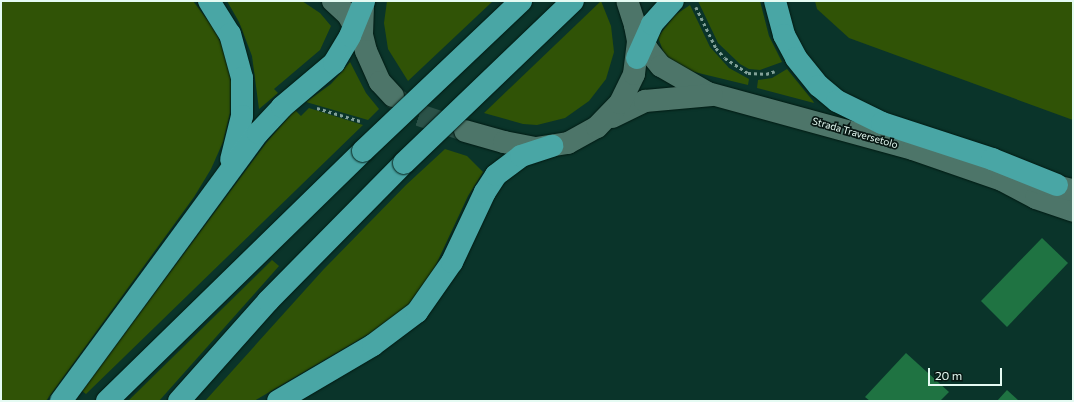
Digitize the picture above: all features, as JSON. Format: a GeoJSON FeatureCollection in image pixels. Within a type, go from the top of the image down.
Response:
{"type":"FeatureCollection","features":[{"type":"Feature","properties":{"kind":"highway"},"geometry":{"type":"LineString","coordinates":[[209,1],[232,40],[240,66],[243,90],[236,148],[226,171],[216,188]]}},
{"type":"Feature","properties":{"kind":"highway"},"geometry":{"type":"LineString","coordinates":[[61,401],[216,188],[271,118],[334,63],[355,26],[364,1]]}},
{"type":"Feature","properties":{"kind":"highway"},"geometry":{"type":"LineString","coordinates":[[107,401],[363,151],[521,1]]}},
{"type":"Feature","properties":{"kind":"highway"},"geometry":{"type":"LineString","coordinates":[[179,401],[283,284],[404,163],[573,1]]}},
{"type":"Feature","properties":{"kind":"highway"},"geometry":{"type":"LineString","coordinates":[[638,41],[673,1]]}},
{"type":"Feature","properties":{"kind":"highway"},"geometry":{"type":"LineString","coordinates":[[775,1],[784,35],[796,58],[818,86],[837,101],[876,121],[992,159],[1065,188]]}},
{"type":"Feature","properties":{"kind":"highway"},"geometry":{"type":"LineString","coordinates":[[278,401],[373,345],[417,312],[452,262],[485,192],[496,175],[521,156],[552,146]]}},
{"type":"Feature","properties":{"kind":"main road"},"geometry":{"type":"LineString","coordinates":[[333,1],[355,26],[372,67],[392,96]]}},
{"type":"Feature","properties":{"kind":"main road"},"geometry":{"type":"LineString","coordinates":[[364,1],[362,35],[366,51]]}},
{"type":"Feature","properties":{"kind":"main road"},"geometry":{"type":"LineString","coordinates":[[627,1],[638,41],[656,61],[666,70],[712,94]]}},
{"type":"Feature","properties":{"kind":"main road"},"geometry":{"type":"LineString","coordinates":[[597,127],[613,112],[628,89],[638,41]]}},
{"type":"Feature","properties":{"kind":"main road"},"geometry":{"type":"LineString","coordinates":[[465,131],[520,146],[552,146],[584,136],[627,108],[645,101],[712,94]]}},
{"type":"Feature","properties":{"kind":"main road","name":"Strada Traversetolo"},"geometry":{"type":"LineString","coordinates":[[712,94],[913,149],[995,178],[1036,198],[1073,211]]}},
{"type":"Feature","properties":{"kind":"main road","name":"Strada Traversetolo"},"geometry":{"type":"LineString","coordinates":[[995,178],[1065,188]]}},
{"type":"Feature","properties":{"kind":"green space"},"geometry":{"type":"Polygon","coordinates":[[[1,1],[193,1],[215,30],[227,57],[231,83],[230,113],[223,142],[211,169],[194,197],[46,401],[1,401],[1,1]]]}},
{"type":"Feature","properties":{"kind":"green space"},"geometry":{"type":"Polygon","coordinates":[[[227,1],[302,1],[320,13],[331,26],[320,50],[274,89],[278,93],[259,109],[252,56],[239,22],[227,1]]]}},
{"type":"Feature","properties":{"kind":"green space"},"geometry":{"type":"Polygon","coordinates":[[[387,1],[493,1],[408,81],[388,49],[384,23],[387,1]]]}},
{"type":"Feature","properties":{"kind":"green space"},"geometry":{"type":"Polygon","coordinates":[[[601,1],[611,26],[614,52],[606,79],[589,101],[565,118],[537,125],[523,124],[484,113],[601,1]]]}},
{"type":"Feature","properties":{"kind":"green space"},"geometry":{"type":"Polygon","coordinates":[[[698,1],[760,1],[769,36],[782,62],[760,70],[749,69],[740,64],[718,43],[698,1]]]}},
{"type":"Feature","properties":{"kind":"green space"},"geometry":{"type":"Polygon","coordinates":[[[815,1],[1073,1],[1073,120],[849,38],[817,9],[815,1]]]}},
{"type":"Feature","properties":{"kind":"green space"},"geometry":{"type":"Polygon","coordinates":[[[690,5],[710,47],[729,68],[749,79],[748,85],[682,69],[664,54],[658,37],[675,15],[690,5]]]}},
{"type":"Feature","properties":{"kind":"green space"},"geometry":{"type":"Polygon","coordinates":[[[350,62],[366,93],[379,109],[368,120],[306,102],[331,84],[350,62]]]}},
{"type":"Feature","properties":{"kind":"green space"},"geometry":{"type":"Polygon","coordinates":[[[787,69],[814,103],[757,88],[758,80],[772,78],[787,69]]]}},
{"type":"Feature","properties":{"kind":"green space"},"geometry":{"type":"Polygon","coordinates":[[[309,108],[363,125],[86,394],[82,391],[266,143],[295,110],[301,116],[309,108]]]}},
{"type":"Feature","properties":{"kind":"green space"},"geometry":{"type":"Polygon","coordinates":[[[445,149],[467,156],[483,172],[468,196],[433,271],[408,305],[374,331],[254,401],[205,401],[323,270],[406,185],[445,149]]]}},
{"type":"Feature","properties":{"kind":"green space"},"geometry":{"type":"Polygon","coordinates":[[[272,260],[279,266],[159,401],[128,401],[272,260]]]}},
{"type":"Feature","properties":{"kind":"building"},"geometry":{"type":"Polygon","coordinates":[[[1042,238],[1068,263],[1007,327],[981,301],[1042,238]]]}},
{"type":"Feature","properties":{"kind":"building"},"geometry":{"type":"Polygon","coordinates":[[[906,353],[949,392],[940,401],[870,401],[865,397],[906,353]]]}},
{"type":"Feature","properties":{"kind":"building"},"geometry":{"type":"Polygon","coordinates":[[[1007,390],[1019,401],[997,401],[1007,390]]]}},
{"type":"Feature","properties":{"kind":"tunnel"},"geometry":{"type":"LineString","coordinates":[[393,97],[419,115],[461,129]]}}]}
